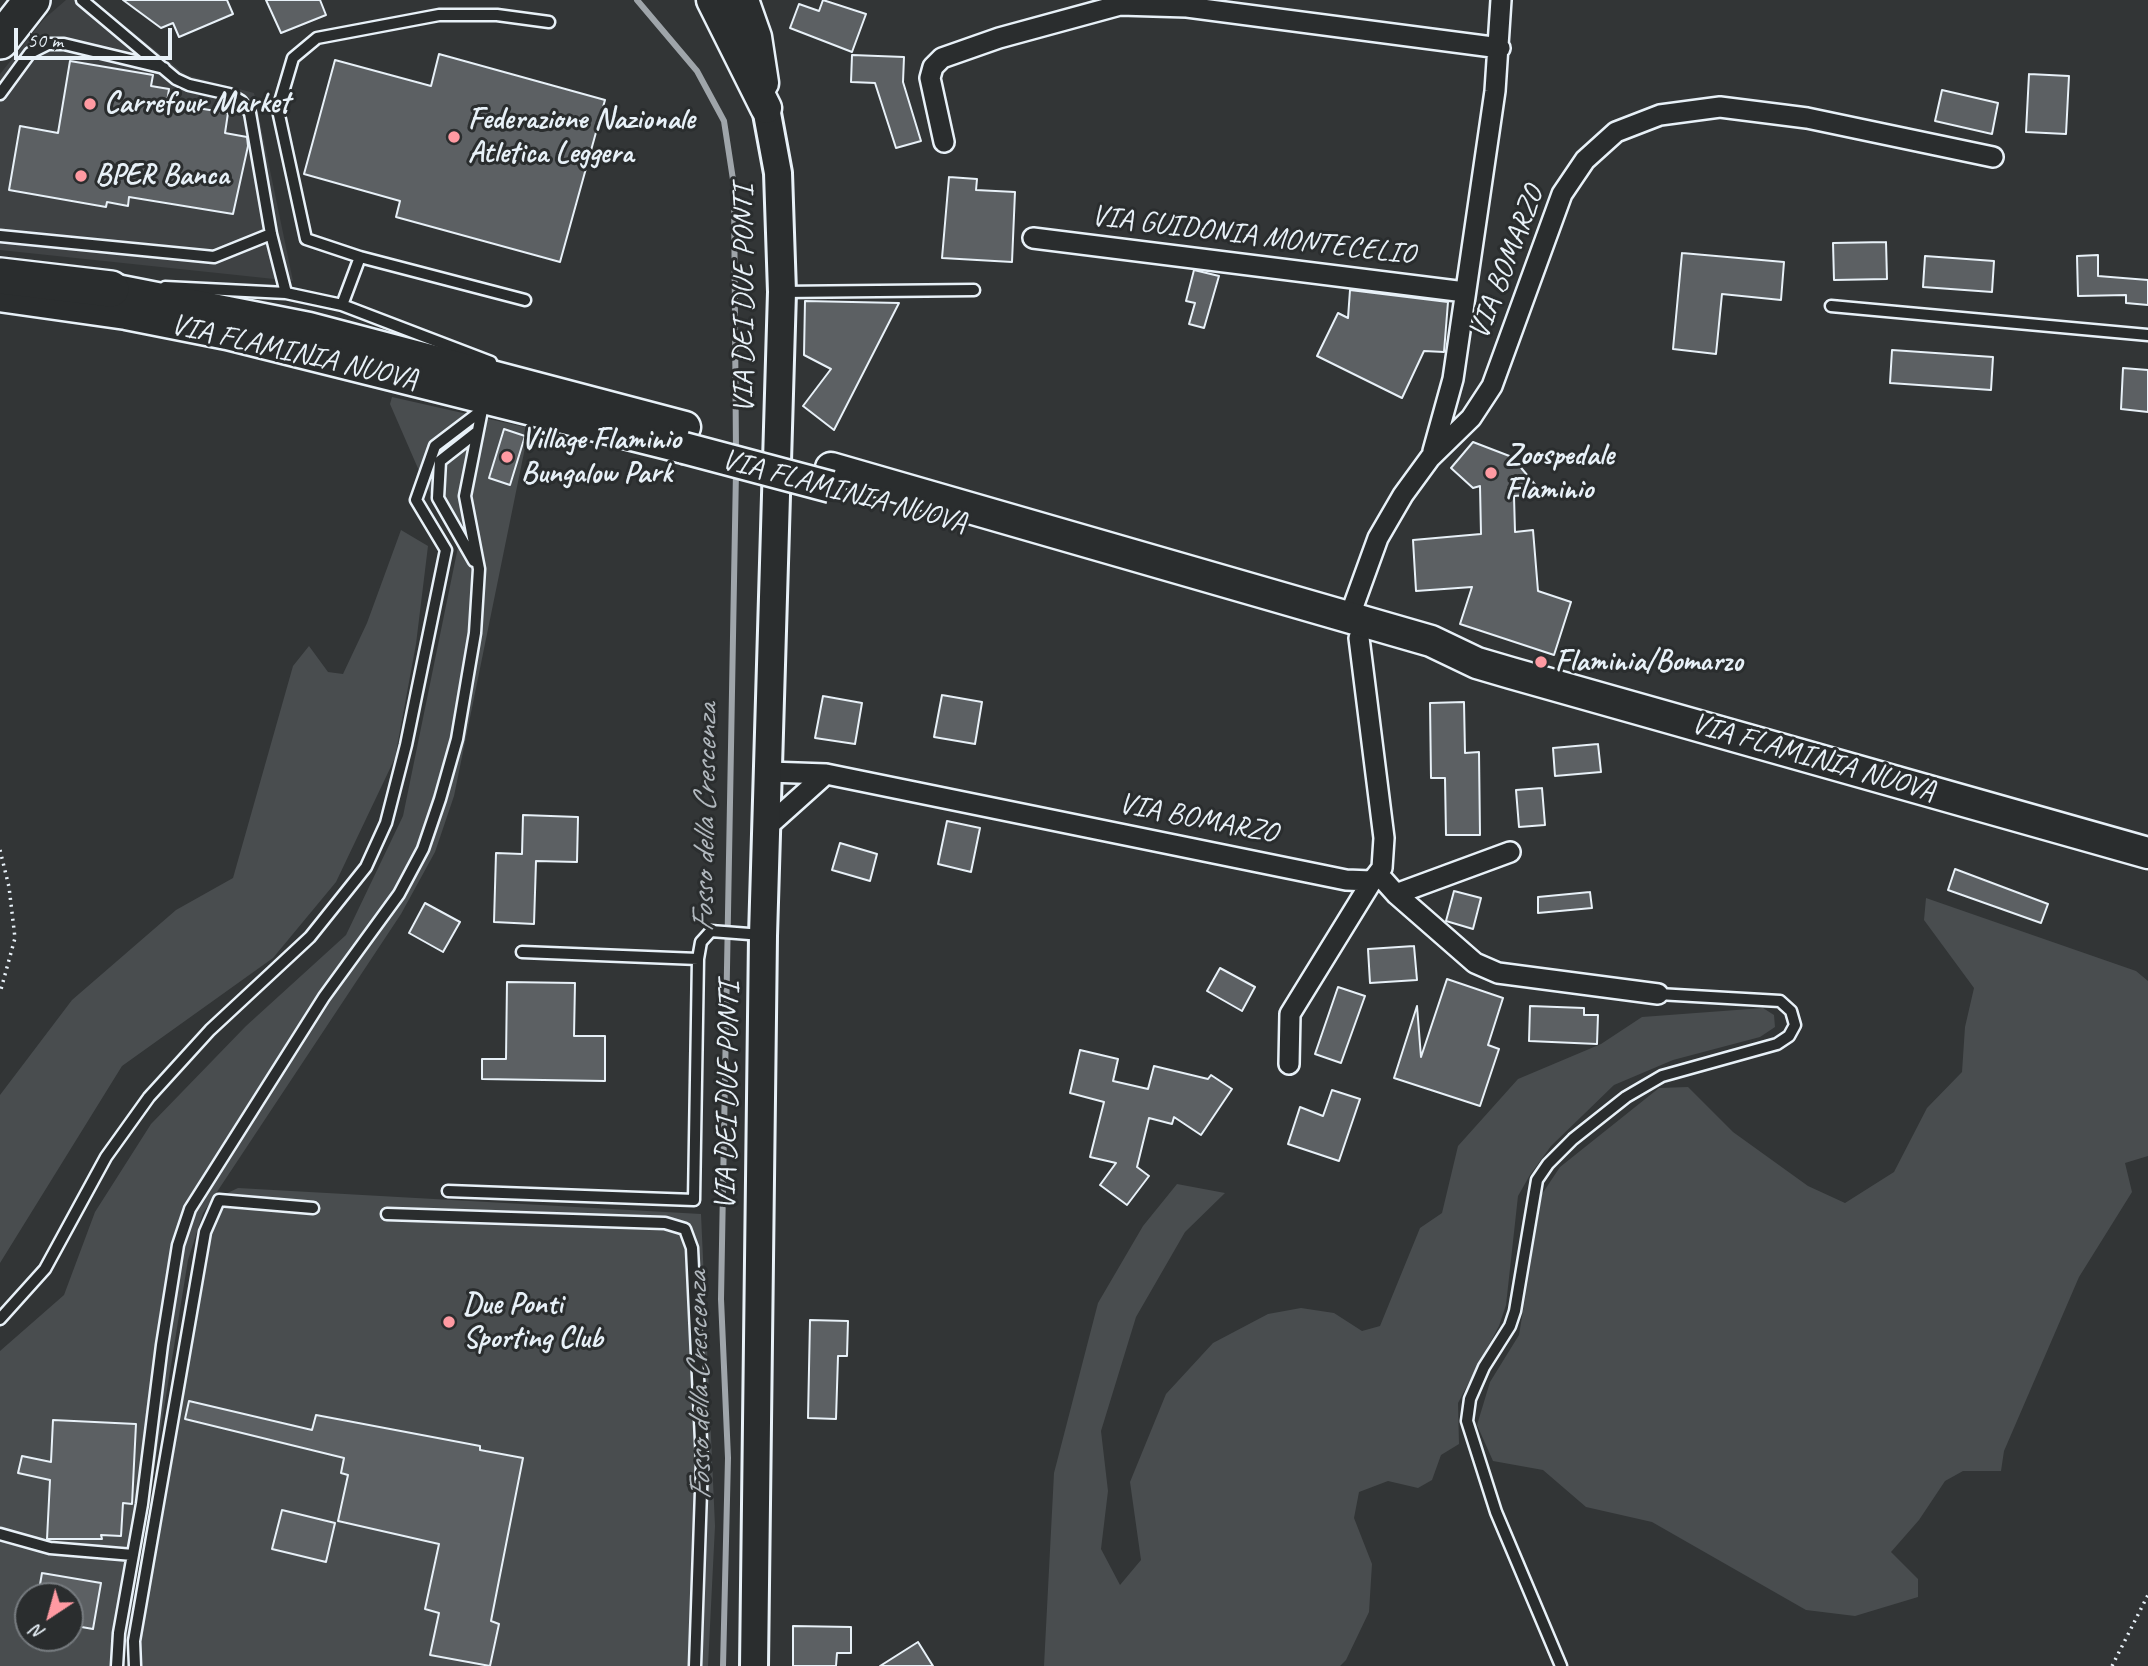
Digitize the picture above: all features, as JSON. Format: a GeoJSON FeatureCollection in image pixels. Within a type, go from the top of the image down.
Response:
{"type":"FeatureCollection","features":[{"type":"Feature","properties":{"kind":"highway"},"geometry":{"type":"LineString","coordinates":[[0,41],[32,0]]}},
{"type":"Feature","properties":{"kind":"highway"},"geometry":{"type":"LineString","coordinates":[[0,276],[111,289]]}},
{"type":"Feature","properties":{"kind":"main road"},"geometry":{"type":"LineString","coordinates":[[706,0],[725,29]]}},
{"type":"Feature","properties":{"kind":"main road"},"geometry":{"type":"LineString","coordinates":[[712,0],[766,108]]}},
{"type":"Feature","properties":{"kind":"main road"},"geometry":{"type":"LineString","coordinates":[[743,0],[762,64],[766,108]]}},
{"type":"Feature","properties":{"kind":"main road","name":"VIA FLAMINIA NUOVA"},"geometry":{"type":"LineString","coordinates":[[111,289],[309,328],[565,395],[685,438],[831,477],[1354,628],[1444,660],[1477,663],[2148,853]]}},
{"type":"Feature","properties":{"kind":"main road","name":"VIA FLAMINIA NUOVA"},"geometry":{"type":"LineString","coordinates":[[0,296],[126,314],[227,334],[482,405],[685,438]]}},
{"type":"Feature","properties":{"kind":"street","name":"VIA BOMARZO"},"geometry":{"type":"LineString","coordinates":[[1430,457],[1451,392],[1500,48],[1502,0]]}},
{"type":"Feature","properties":{"kind":"street"},"geometry":{"type":"LineString","coordinates":[[944,142],[930,78],[933,66],[942,58],[999,38],[1121,5],[1187,7],[1500,48]]}},
{"type":"Feature","properties":{"kind":"street","name":"VIA BOMARZO"},"geometry":{"type":"LineString","coordinates":[[769,772],[826,774],[1346,880],[1376,878],[1384,838],[1354,628],[1378,538],[1403,495],[1430,457],[1471,418],[1486,397],[1562,194],[1588,156],[1616,132],[1660,115],[1720,107],[1807,118],[1993,157]]}},
{"type":"Feature","properties":{"kind":"street","name":"VIA DEI DUE PONTI"},"geometry":{"type":"LineString","coordinates":[[754,1666],[754,934],[768,826],[782,292],[778,173],[766,108]]}},
{"type":"Feature","properties":{"kind":"street","name":"VIA GUIDONIA MONTECELIO"},"geometry":{"type":"LineString","coordinates":[[1033,238],[1465,292]]}},
{"type":"Feature","properties":{"kind":"street"},"geometry":{"type":"LineString","coordinates":[[768,826],[826,774]]}},
{"type":"Feature","properties":{"kind":"street"},"geometry":{"type":"LineString","coordinates":[[1395,894],[1510,852]]}},
{"type":"Feature","properties":{"kind":"street"},"geometry":{"type":"LineString","coordinates":[[1289,1065],[1290,1014],[1376,878],[1475,963],[1498,973],[1658,994]]}},
{"type":"Feature","properties":{"kind":"lane"},"geometry":{"type":"LineString","coordinates":[[82,0],[164,68],[189,85],[229,94],[241,101],[250,113],[271,234],[286,293]]}},
{"type":"Feature","properties":{"kind":"lane"},"geometry":{"type":"LineString","coordinates":[[525,300],[360,257],[306,239],[279,115],[285,79],[293,58],[317,38],[439,15],[496,15],[549,22]]}},
{"type":"Feature","properties":{"kind":"lane"},"geometry":{"type":"LineString","coordinates":[[0,94],[30,53],[48,44],[64,44],[164,68]]}},
{"type":"Feature","properties":{"kind":"lane"},"geometry":{"type":"LineString","coordinates":[[0,236],[214,257],[271,234]]}},
{"type":"Feature","properties":{"kind":"lane"},"geometry":{"type":"LineString","coordinates":[[342,305],[360,257]]}},
{"type":"Feature","properties":{"kind":"lane"},"geometry":{"type":"LineString","coordinates":[[111,289],[186,286],[286,293],[342,305],[450,346],[565,395]]}},
{"type":"Feature","properties":{"kind":"lane"},"geometry":{"type":"LineString","coordinates":[[782,292],[974,290]]}},
{"type":"Feature","properties":{"kind":"lane"},"geometry":{"type":"LineString","coordinates":[[1831,306],[2148,335]]}},
{"type":"Feature","properties":{"kind":"lane"},"geometry":{"type":"LineString","coordinates":[[117,1666],[119,1633],[133,1555],[176,1258],[190,1209],[324,997],[399,894],[423,849],[457,739],[475,633],[479,569],[466,496],[482,405]]}},
{"type":"Feature","properties":{"kind":"lane"},"geometry":{"type":"LineString","coordinates":[[0,1319],[46,1269],[106,1157],[149,1097],[210,1030],[310,937],[349,893],[366,867],[386,824],[406,746],[446,550],[416,500],[435,446],[482,405]]}},
{"type":"Feature","properties":{"kind":"lane"},"geometry":{"type":"LineString","coordinates":[[477,432],[440,461],[438,498],[479,569]]}},
{"type":"Feature","properties":{"kind":"lane"},"geometry":{"type":"LineString","coordinates":[[448,1191],[694,1200],[698,959],[701,942],[711,931],[754,934]]}},
{"type":"Feature","properties":{"kind":"lane"},"geometry":{"type":"LineString","coordinates":[[522,952],[698,959]]}},
{"type":"Feature","properties":{"kind":"lane"},"geometry":{"type":"LineString","coordinates":[[1561,1666],[1496,1512],[1467,1421],[1484,1367],[1506,1333],[1515,1311],[1537,1180],[1548,1164],[1573,1139],[1626,1097],[1662,1076],[1777,1044],[1789,1036],[1795,1025],[1791,1011],[1780,1001],[1658,994]]}},
{"type":"Feature","properties":{"kind":"lane"},"geometry":{"type":"LineString","coordinates":[[135,1666],[134,1641],[205,1232],[219,1200],[313,1208]]}},
{"type":"Feature","properties":{"kind":"lane"},"geometry":{"type":"LineString","coordinates":[[387,1214],[665,1223],[685,1229],[692,1248],[702,1462],[695,1666]]}},
{"type":"Feature","properties":{"kind":"lane"},"geometry":{"type":"LineString","coordinates":[[0,1534],[50,1548],[133,1555]]}},
{"type":"Feature","properties":{"kind":"path"},"geometry":{"type":"LineString","coordinates":[[0,850],[9,887],[15,938],[0,993]]}},
{"type":"Feature","properties":{"kind":"path"},"geometry":{"type":"LineString","coordinates":[[2112,1666],[2148,1595]]}},
{"type":"Feature","properties":{"kind":"shaded area"},"geometry":{"type":"Polygon","coordinates":[[[66,0],[93,0],[186,75],[254,93],[293,281],[0,250],[0,74],[44,19],[66,0]]]}},
{"type":"Feature","properties":{"kind":"shaded area"},"geometry":{"type":"Polygon","coordinates":[[[392,397],[529,428],[454,796],[435,852],[401,914],[203,1213],[188,1260],[124,1656],[125,1666],[0,1666],[0,1351],[64,1295],[95,1212],[151,1124],[246,1026],[346,935],[403,816],[458,547],[420,473],[390,404],[392,397]]]}},
{"type":"Feature","properties":{"kind":"shaded area"},"geometry":{"type":"Polygon","coordinates":[[[401,530],[428,546],[416,644],[395,758],[336,882],[273,958],[122,1066],[0,1263],[0,1095],[72,1000],[176,910],[233,878],[293,666],[309,646],[328,672],[343,674],[367,623],[401,530]]]}},
{"type":"Feature","properties":{"kind":"shaded area"},"geometry":{"type":"Polygon","coordinates":[[[1926,898],[2136,971],[2148,981],[2148,1156],[2125,1163],[2132,1192],[2079,1277],[2004,1451],[2001,1471],[1963,1471],[1945,1481],[1919,1520],[1891,1552],[1918,1579],[1918,1597],[1855,1616],[1806,1610],[1652,1522],[1586,1507],[1543,1470],[1493,1461],[1477,1425],[1490,1382],[1519,1335],[1542,1194],[1560,1167],[1659,1088],[1688,1087],[1733,1132],[1808,1186],[1845,1203],[1894,1172],[1927,1108],[1962,1072],[1965,1027],[1974,988],[1924,920],[1926,898]]]}},
{"type":"Feature","properties":{"kind":"shaded area"},"geometry":{"type":"Polygon","coordinates":[[[1763,1008],[1774,1015],[1775,1027],[1760,1037],[1673,1060],[1614,1085],[1551,1146],[1530,1175],[1518,1196],[1506,1305],[1499,1326],[1458,1403],[1459,1444],[1441,1455],[1432,1480],[1418,1488],[1388,1481],[1359,1492],[1354,1518],[1372,1564],[1369,1612],[1346,1660],[1340,1666],[1044,1666],[1054,1473],[1098,1303],[1143,1226],[1177,1184],[1225,1193],[1185,1232],[1136,1317],[1101,1431],[1108,1491],[1101,1549],[1120,1585],[1141,1560],[1130,1482],[1166,1394],[1213,1343],[1268,1314],[1301,1308],[1334,1313],[1362,1331],[1380,1326],[1420,1228],[1442,1213],[1458,1146],[1518,1079],[1601,1044],[1642,1017],[1763,1008]]]}},
{"type":"Feature","properties":{"kind":"shaded area","name":"Due Ponti Sporting Club"},"geometry":{"type":"Polygon","coordinates":[[[238,1188],[701,1214],[715,1526],[708,1666],[133,1666],[169,1429],[217,1198],[238,1188]]]}},
{"type":"Feature","properties":{"kind":"building"},"geometry":{"type":"Polygon","coordinates":[[[123,0],[227,0],[233,14],[179,37],[173,23],[161,28],[123,0]]]}},
{"type":"Feature","properties":{"kind":"building"},"geometry":{"type":"Polygon","coordinates":[[[266,0],[320,0],[326,15],[281,33],[266,0]]]}},
{"type":"Feature","properties":{"kind":"building"},"geometry":{"type":"Polygon","coordinates":[[[823,0],[866,14],[852,52],[790,28],[799,4],[819,11],[823,0]]]}},
{"type":"Feature","properties":{"kind":"building","name":"Federazione Nazionale Atletica Leggera"},"geometry":{"type":"Polygon","coordinates":[[[439,54],[605,100],[560,262],[396,217],[400,201],[304,174],[335,60],[431,86],[439,54]]]}},
{"type":"Feature","properties":{"kind":"building"},"geometry":{"type":"Polygon","coordinates":[[[852,55],[904,57],[903,82],[921,141],[896,148],[875,83],[851,82],[852,55]]]}},
{"type":"Feature","properties":{"kind":"building"},"geometry":{"type":"Polygon","coordinates":[[[70,61],[153,75],[151,86],[169,89],[167,103],[228,113],[225,133],[247,137],[248,146],[233,214],[129,197],[128,206],[107,202],[106,207],[9,190],[20,126],[58,133],[70,61]]]}},
{"type":"Feature","properties":{"kind":"building"},"geometry":{"type":"Polygon","coordinates":[[[2029,74],[2069,76],[2066,134],[2026,132],[2029,74]]]}},
{"type":"Feature","properties":{"kind":"building"},"geometry":{"type":"Polygon","coordinates":[[[1942,90],[1998,103],[1992,134],[1935,121],[1942,90]]]}},
{"type":"Feature","properties":{"kind":"building"},"geometry":{"type":"Polygon","coordinates":[[[949,177],[977,179],[976,190],[1015,192],[1012,262],[942,258],[949,177]]]}},
{"type":"Feature","properties":{"kind":"building"},"geometry":{"type":"Polygon","coordinates":[[[1886,242],[1887,279],[1834,280],[1833,243],[1886,242]]]}},
{"type":"Feature","properties":{"kind":"building"},"geometry":{"type":"Polygon","coordinates":[[[1682,253],[1784,262],[1781,300],[1722,294],[1716,354],[1673,349],[1682,253]]]}},
{"type":"Feature","properties":{"kind":"building"},"geometry":{"type":"Polygon","coordinates":[[[2098,255],[2098,276],[2148,280],[2148,305],[2126,303],[2126,295],[2078,296],[2077,256],[2098,255]]]}},
{"type":"Feature","properties":{"kind":"building"},"geometry":{"type":"Polygon","coordinates":[[[1925,256],[1994,261],[1992,292],[1923,287],[1925,256]]]}},
{"type":"Feature","properties":{"kind":"building"},"geometry":{"type":"Polygon","coordinates":[[[1194,270],[1219,276],[1204,328],[1189,324],[1195,303],[1186,301],[1194,270]]]}},
{"type":"Feature","properties":{"kind":"building"},"geometry":{"type":"Polygon","coordinates":[[[1350,290],[1448,302],[1444,352],[1424,351],[1402,398],[1317,356],[1338,313],[1348,318],[1350,290]]]}},
{"type":"Feature","properties":{"kind":"building"},"geometry":{"type":"Polygon","coordinates":[[[805,301],[899,303],[834,430],[803,406],[831,369],[804,355],[805,301]]]}},
{"type":"Feature","properties":{"kind":"building"},"geometry":{"type":"Polygon","coordinates":[[[1892,350],[1993,357],[1991,390],[1890,383],[1892,350]]]}},
{"type":"Feature","properties":{"kind":"building"},"geometry":{"type":"Polygon","coordinates":[[[2123,368],[2148,370],[2148,412],[2121,409],[2123,368]]]}},
{"type":"Feature","properties":{"kind":"building","name":"Village Flaminio Bungalow Park"},"geometry":{"type":"Polygon","coordinates":[[[504,429],[525,436],[510,485],[489,478],[504,429]]]}},
{"type":"Feature","properties":{"kind":"building"},"geometry":{"type":"Polygon","coordinates":[[[1473,442],[1512,457],[1543,494],[1514,496],[1515,532],[1533,530],[1538,591],[1571,602],[1554,655],[1460,624],[1472,587],[1416,591],[1413,540],[1481,534],[1480,486],[1473,488],[1451,468],[1473,442]]]}},
{"type":"Feature","properties":{"kind":"building"},"geometry":{"type":"Polygon","coordinates":[[[942,695],[982,702],[975,744],[934,737],[942,695]]]}},
{"type":"Feature","properties":{"kind":"building"},"geometry":{"type":"Polygon","coordinates":[[[823,696],[862,703],[855,744],[815,738],[823,696]]]}},
{"type":"Feature","properties":{"kind":"building"},"geometry":{"type":"Polygon","coordinates":[[[1464,702],[1465,753],[1479,752],[1480,835],[1446,835],[1445,778],[1431,778],[1430,703],[1464,702]]]}},
{"type":"Feature","properties":{"kind":"building"},"geometry":{"type":"Polygon","coordinates":[[[1598,744],[1601,772],[1555,776],[1553,748],[1598,744]]]}},
{"type":"Feature","properties":{"kind":"building"},"geometry":{"type":"Polygon","coordinates":[[[1542,788],[1545,825],[1519,827],[1516,790],[1542,788]]]}},
{"type":"Feature","properties":{"kind":"building"},"geometry":{"type":"Polygon","coordinates":[[[523,815],[578,817],[577,862],[536,861],[534,924],[494,922],[496,853],[522,854],[523,815]]]}},
{"type":"Feature","properties":{"kind":"building"},"geometry":{"type":"Polygon","coordinates":[[[947,821],[980,828],[971,872],[938,864],[947,821]]]}},
{"type":"Feature","properties":{"kind":"building"},"geometry":{"type":"Polygon","coordinates":[[[840,843],[877,854],[870,881],[832,870],[840,843]]]}},
{"type":"Feature","properties":{"kind":"building"},"geometry":{"type":"Polygon","coordinates":[[[1955,869],[2048,904],[2041,923],[1948,890],[1955,869]]]}},
{"type":"Feature","properties":{"kind":"building"},"geometry":{"type":"Polygon","coordinates":[[[1454,891],[1481,898],[1473,929],[1446,921],[1454,891]]]}},
{"type":"Feature","properties":{"kind":"building"},"geometry":{"type":"Polygon","coordinates":[[[1590,892],[1592,908],[1538,913],[1538,897],[1590,892]]]}},
{"type":"Feature","properties":{"kind":"building"},"geometry":{"type":"Polygon","coordinates":[[[425,903],[460,922],[443,952],[409,933],[425,903]]]}},
{"type":"Feature","properties":{"kind":"building"},"geometry":{"type":"Polygon","coordinates":[[[1414,946],[1417,980],[1370,983],[1368,949],[1414,946]]]}},
{"type":"Feature","properties":{"kind":"building"},"geometry":{"type":"Polygon","coordinates":[[[1220,968],[1255,987],[1242,1011],[1207,991],[1220,968]]]}},
{"type":"Feature","properties":{"kind":"building"},"geometry":{"type":"Polygon","coordinates":[[[1447,979],[1503,998],[1488,1045],[1499,1049],[1480,1106],[1394,1078],[1417,1006],[1421,1057],[1447,979]]]}},
{"type":"Feature","properties":{"kind":"building"},"geometry":{"type":"Polygon","coordinates":[[[507,982],[575,983],[574,1036],[605,1036],[605,1081],[482,1079],[482,1059],[506,1059],[507,982]]]}},
{"type":"Feature","properties":{"kind":"building"},"geometry":{"type":"Polygon","coordinates":[[[1338,987],[1365,996],[1341,1063],[1315,1054],[1338,987]]]}},
{"type":"Feature","properties":{"kind":"building"},"geometry":{"type":"Polygon","coordinates":[[[1530,1006],[1584,1008],[1584,1015],[1598,1015],[1597,1044],[1529,1041],[1530,1006]]]}},
{"type":"Feature","properties":{"kind":"building"},"geometry":{"type":"Polygon","coordinates":[[[1080,1050],[1118,1059],[1113,1081],[1148,1089],[1154,1066],[1208,1079],[1211,1075],[1232,1089],[1201,1135],[1174,1117],[1172,1124],[1149,1118],[1137,1167],[1149,1176],[1127,1205],[1100,1185],[1116,1163],[1090,1157],[1104,1102],[1070,1093],[1080,1050]]]}},
{"type":"Feature","properties":{"kind":"building"},"geometry":{"type":"Polygon","coordinates":[[[1332,1090],[1360,1099],[1339,1161],[1288,1144],[1300,1107],[1323,1116],[1332,1090]]]}},
{"type":"Feature","properties":{"kind":"building"},"geometry":{"type":"Polygon","coordinates":[[[810,1320],[848,1321],[847,1356],[838,1356],[836,1419],[808,1418],[810,1320]]]}},
{"type":"Feature","properties":{"kind":"building"},"geometry":{"type":"Polygon","coordinates":[[[189,1401],[312,1430],[316,1415],[480,1446],[480,1450],[523,1458],[491,1621],[499,1624],[490,1666],[430,1655],[439,1613],[425,1609],[439,1544],[338,1521],[348,1475],[341,1473],[344,1458],[185,1419],[189,1401]]]}},
{"type":"Feature","properties":{"kind":"building"},"geometry":{"type":"Polygon","coordinates":[[[53,1420],[136,1424],[132,1504],[123,1503],[121,1536],[101,1535],[102,1539],[47,1539],[50,1480],[18,1473],[22,1456],[51,1462],[53,1420]]]}},
{"type":"Feature","properties":{"kind":"building"},"geometry":{"type":"Polygon","coordinates":[[[282,1510],[335,1523],[326,1562],[272,1549],[282,1510]]]}},
{"type":"Feature","properties":{"kind":"building"},"geometry":{"type":"Polygon","coordinates":[[[42,1573],[101,1583],[93,1629],[84,1627],[84,1582],[40,1582],[42,1573]]]}},
{"type":"Feature","properties":{"kind":"building"},"geometry":{"type":"Polygon","coordinates":[[[793,1626],[851,1627],[851,1653],[837,1653],[836,1666],[793,1666],[793,1626]]]}},
{"type":"Feature","properties":{"kind":"building"},"geometry":{"type":"Polygon","coordinates":[[[918,1642],[933,1666],[880,1666],[918,1642]]]}},
{"type":"Feature","properties":{"kind":"waterway","name":"Fosso della Crescenza"},"geometry":{"type":"LineString","coordinates":[[637,0],[697,71],[724,121],[734,186],[736,453]]}},
{"type":"Feature","properties":{"kind":"waterway","name":"Fosso della Crescenza"},"geometry":{"type":"LineString","coordinates":[[723,1666],[728,1458],[721,1299],[736,471]]}},
{"type":"Feature","properties":{"kind":"place","name":"Carrefour Market"},"geometry":{"type":"Point","coordinates":[90,104]}},
{"type":"Feature","properties":{"kind":"place","name":"Federazione Nazionale Atletica Leggera"},"geometry":{"type":"Point","coordinates":[454,137]}},
{"type":"Feature","properties":{"kind":"place","name":"BPER Banca"},"geometry":{"type":"Point","coordinates":[81,176]}},
{"type":"Feature","properties":{"kind":"place","name":"Village Flaminio Bungalow Park"},"geometry":{"type":"Point","coordinates":[507,457]}},
{"type":"Feature","properties":{"kind":"place","name":"Zoospedale Flaminio"},"geometry":{"type":"Point","coordinates":[1491,473]}},
{"type":"Feature","properties":{"kind":"place","name":"Flaminia/Bomarzo"},"geometry":{"type":"Point","coordinates":[1541,662]}},
{"type":"Feature","properties":{"kind":"place","name":"Due Ponti Sporting Club"},"geometry":{"type":"Point","coordinates":[449,1322]}}]}
